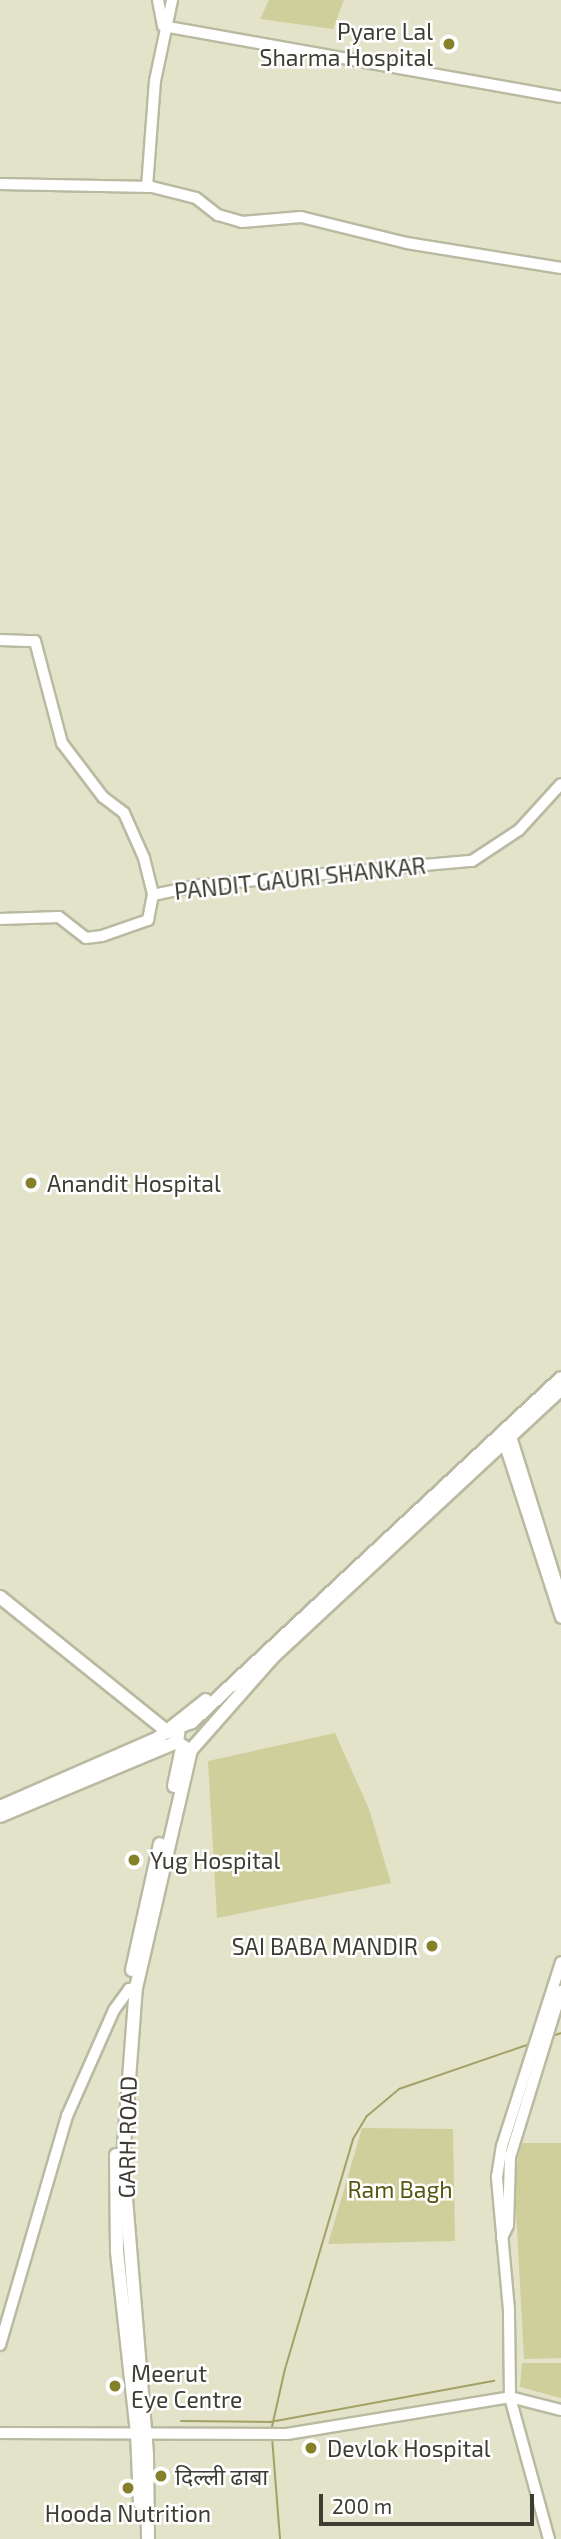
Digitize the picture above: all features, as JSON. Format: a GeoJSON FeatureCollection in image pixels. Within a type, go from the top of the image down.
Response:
{"type":"FeatureCollection","features":[{"type":"Feature","properties":{"kind":"main road"},"geometry":{"type":"LineString","coordinates":[[183,1743],[179,1727],[191,1722],[368,1563],[506,1435],[561,1378]]}},
{"type":"Feature","properties":{"kind":"main road"},"geometry":{"type":"LineString","coordinates":[[506,1435],[561,1390]]}},
{"type":"Feature","properties":{"kind":"main road"},"geometry":{"type":"LineString","coordinates":[[5,1809],[183,1743],[368,1563]]}},
{"type":"Feature","properties":{"kind":"main road"},"geometry":{"type":"LineString","coordinates":[[0,1597],[183,1743]]}},
{"type":"Feature","properties":{"kind":"main road","name":"GARH ROAD"},"geometry":{"type":"LineString","coordinates":[[148,2539],[119,2162],[133,1989],[183,1743]]}},
{"type":"Feature","properties":{"kind":"main road","name":"GARH ROAD"},"geometry":{"type":"LineString","coordinates":[[140,2539],[142,2454]]}},
{"type":"Feature","properties":{"kind":"street"},"geometry":{"type":"LineString","coordinates":[[158,0],[163,26]]}},
{"type":"Feature","properties":{"kind":"street"},"geometry":{"type":"LineString","coordinates":[[147,187],[163,26],[172,0]]}},
{"type":"Feature","properties":{"kind":"street"},"geometry":{"type":"LineString","coordinates":[[163,26],[561,97]]}},
{"type":"Feature","properties":{"kind":"street"},"geometry":{"type":"LineString","coordinates":[[0,184],[147,187],[196,198],[218,215],[242,222],[301,217],[407,243],[561,268]]}},
{"type":"Feature","properties":{"kind":"street"},"geometry":{"type":"LineString","coordinates":[[0,640],[35,641],[62,743],[103,797],[124,813],[144,858],[153,895]]}},
{"type":"Feature","properties":{"kind":"street","name":"PANDIT GAURI SHANKAR"},"geometry":{"type":"LineString","coordinates":[[0,919],[60,917],[86,938],[102,936],[148,920],[153,895],[254,878],[472,861],[519,830],[561,784]]}},
{"type":"Feature","properties":{"kind":"street"},"geometry":{"type":"LineString","coordinates":[[506,1435],[536,1522],[561,1618]]}},
{"type":"Feature","properties":{"kind":"street"},"geometry":{"type":"LineString","coordinates":[[548,1566],[561,1597]]}},
{"type":"Feature","properties":{"kind":"street"},"geometry":{"type":"LineString","coordinates":[[548,2539],[510,2397],[502,2238],[508,2225],[510,2157],[541,2047],[561,1962]]}},
{"type":"Feature","properties":{"kind":"street"},"geometry":{"type":"LineString","coordinates":[[0,2346],[68,2116],[114,2010],[133,1989]]}},
{"type":"Feature","properties":{"kind":"street"},"geometry":{"type":"LineString","coordinates":[[544,2030],[561,1991]]}},
{"type":"Feature","properties":{"kind":"street"},"geometry":{"type":"LineString","coordinates":[[0,2433],[279,2434],[510,2397],[561,2410]]}},
{"type":"Feature","properties":{"kind":"green space"},"geometry":{"type":"Polygon","coordinates":[[[269,0],[344,0],[333,29],[260,19],[269,0]]]}},
{"type":"Feature","properties":{"kind":"green space"},"geometry":{"type":"Polygon","coordinates":[[[335,1733],[369,1809],[391,1883],[217,1918],[208,1761],[335,1733]]]}},
{"type":"Feature","properties":{"kind":"green space","name":"Ram Bagh"},"geometry":{"type":"Polygon","coordinates":[[[362,2128],[453,2129],[455,2241],[328,2244],[362,2128]]]}},
{"type":"Feature","properties":{"kind":"green space"},"geometry":{"type":"Polygon","coordinates":[[[522,2143],[561,2143],[561,2358],[524,2359],[514,2173],[522,2143]]]}},
{"type":"Feature","properties":{"kind":"green space"},"geometry":{"type":"Polygon","coordinates":[[[522,2363],[561,2363],[561,2398],[520,2387],[522,2363]]]}},
{"type":"Feature","properties":{"kind":"waterway"},"geometry":{"type":"LineString","coordinates":[[552,2036],[561,2033]]}},
{"type":"Feature","properties":{"kind":"waterway"},"geometry":{"type":"LineString","coordinates":[[271,2431],[285,2369],[353,2139],[367,2116],[399,2089],[530,2044]]}},
{"type":"Feature","properties":{"kind":"waterway"},"geometry":{"type":"LineString","coordinates":[[181,2421],[270,2422],[494,2381]]}},
{"type":"Feature","properties":{"kind":"waterway"},"geometry":{"type":"LineString","coordinates":[[272,2437],[280,2539]]}},
{"type":"Feature","properties":{"kind":"place","name":"Pyare Lal Sharma Hospital"},"geometry":{"type":"Point","coordinates":[449,44]}},
{"type":"Feature","properties":{"kind":"place","name":"Anandit Hospital"},"geometry":{"type":"Point","coordinates":[31,1183]}},
{"type":"Feature","properties":{"kind":"place","name":"Yug Hospital"},"geometry":{"type":"Point","coordinates":[134,1860]}},
{"type":"Feature","properties":{"kind":"place","name":"SAI BABA MANDIR"},"geometry":{"type":"Point","coordinates":[432,1946]}},
{"type":"Feature","properties":{"kind":"place","name":"Meerut Eye Centre"},"geometry":{"type":"Point","coordinates":[115,2386]}},
{"type":"Feature","properties":{"kind":"place","name":"Devlok Hospital"},"geometry":{"type":"Point","coordinates":[311,2448]}},
{"type":"Feature","properties":{"kind":"place","name":"दिल्ली ढाबा"},"geometry":{"type":"Point","coordinates":[161,2476]}},
{"type":"Feature","properties":{"kind":"place","name":"Hooda Nutrition"},"geometry":{"type":"Point","coordinates":[128,2488]}}]}
